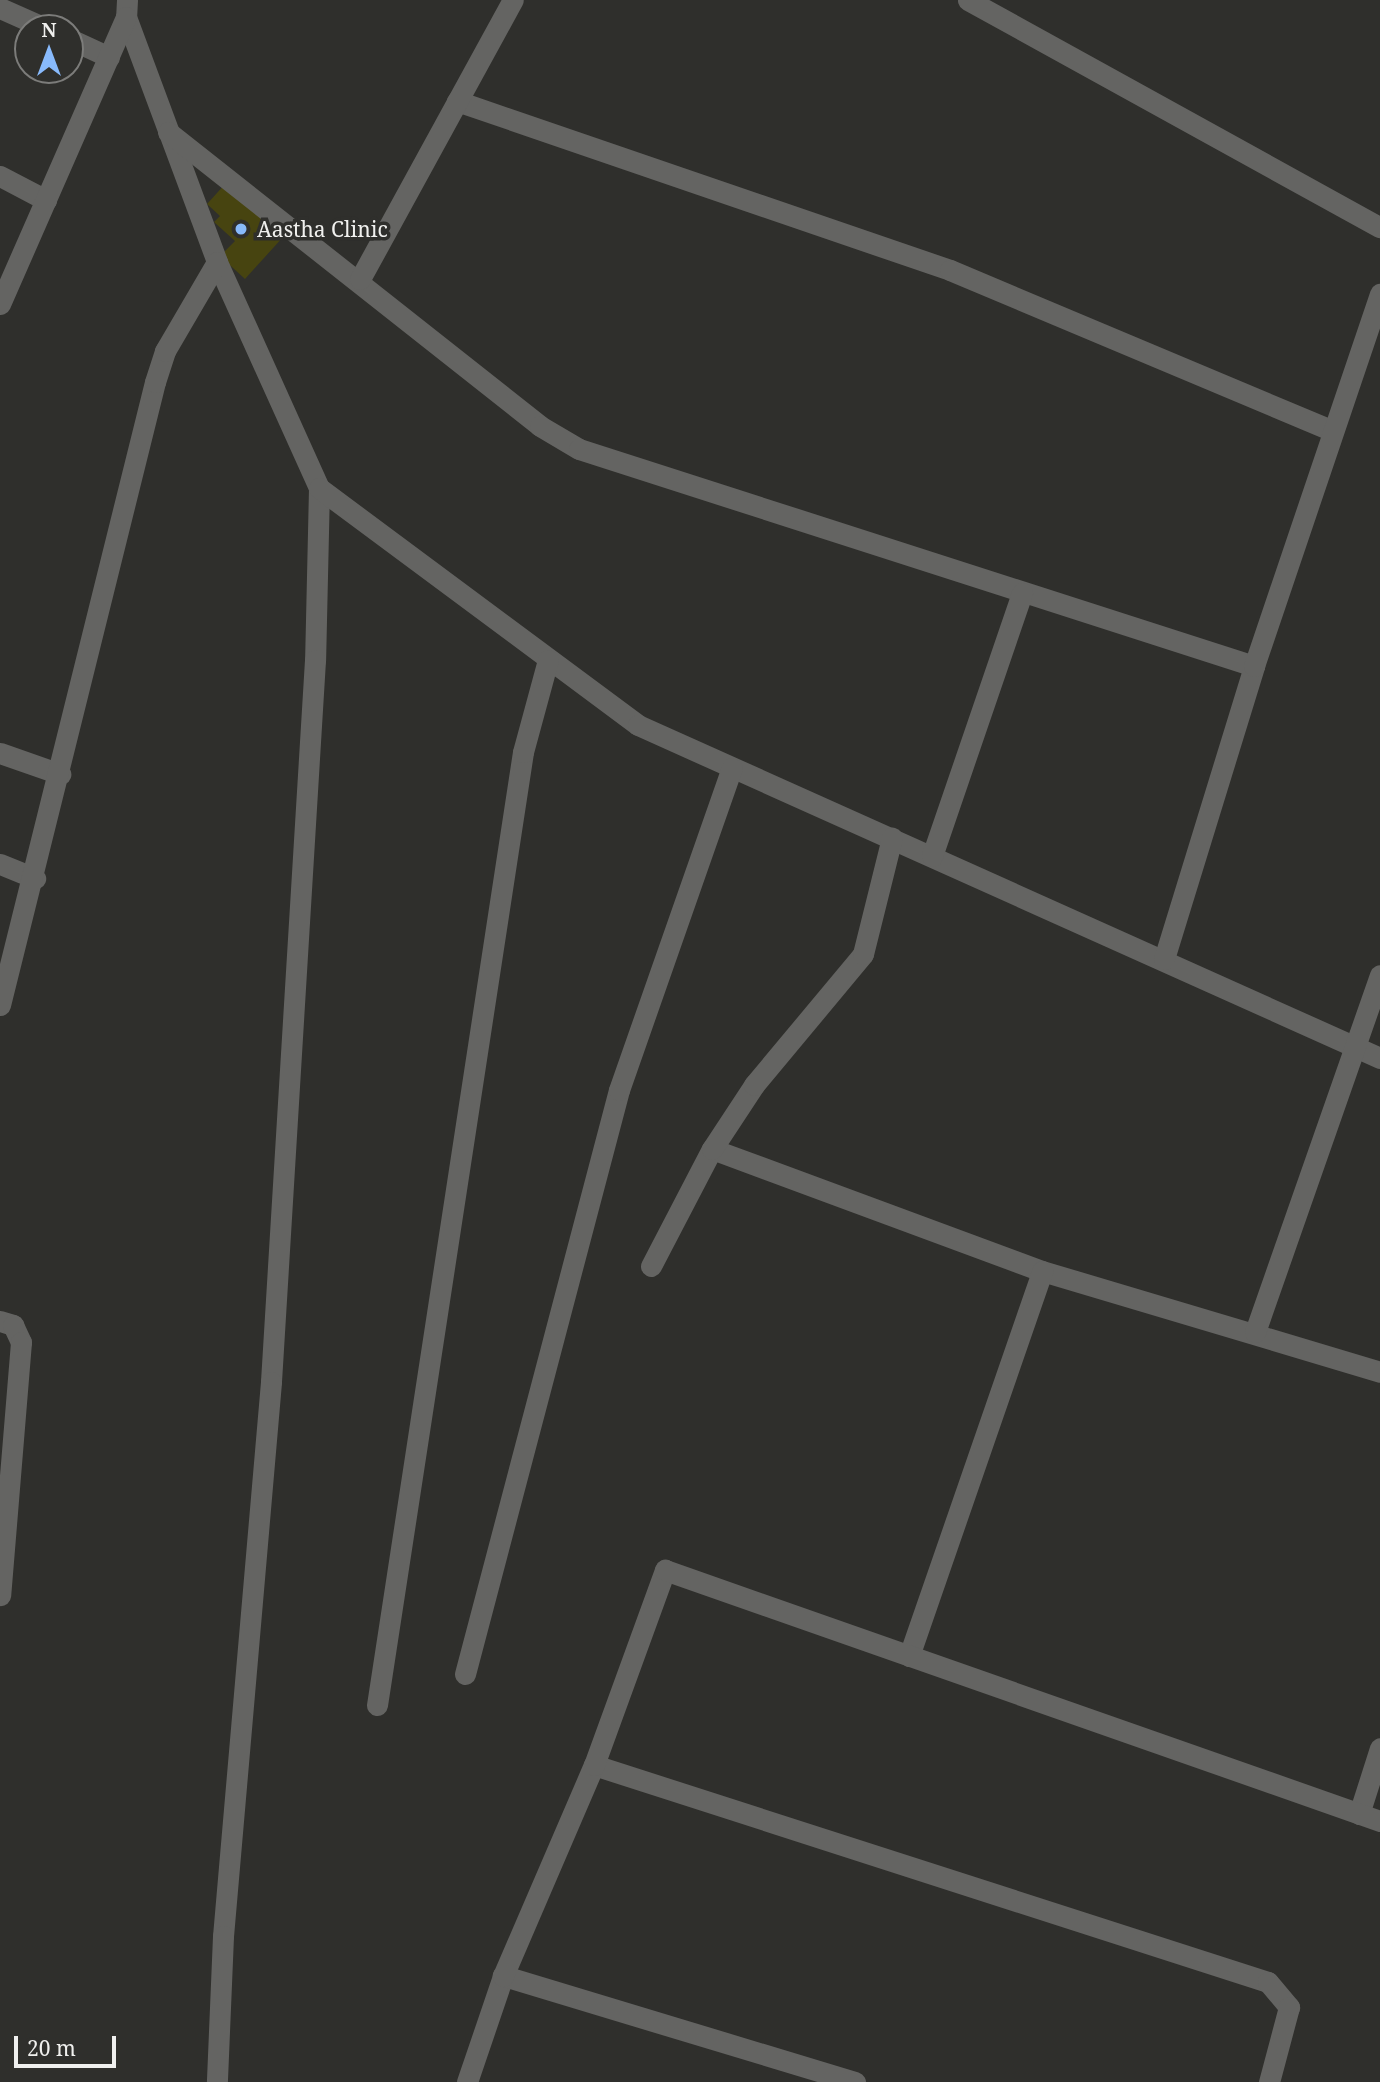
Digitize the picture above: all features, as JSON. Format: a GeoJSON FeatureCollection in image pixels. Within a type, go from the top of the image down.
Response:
{"type":"FeatureCollection","features":[{"type":"Feature","properties":{"kind":"street"},"geometry":{"type":"LineString","coordinates":[[360,279],[513,0]]}},
{"type":"Feature","properties":{"kind":"street"},"geometry":{"type":"LineString","coordinates":[[968,0],[1380,227]]}},
{"type":"Feature","properties":{"kind":"street"},"geometry":{"type":"LineString","coordinates":[[0,304],[109,57],[127,8]]}},
{"type":"Feature","properties":{"kind":"street"},"geometry":{"type":"LineString","coordinates":[[127,8],[168,132],[217,262],[319,488],[315,660],[271,1382],[223,1936],[217,2082]]}},
{"type":"Feature","properties":{"kind":"street"},"geometry":{"type":"LineString","coordinates":[[84,45],[109,57]]}},
{"type":"Feature","properties":{"kind":"street"},"geometry":{"type":"LineString","coordinates":[[457,101],[950,270],[1331,430]]}},
{"type":"Feature","properties":{"kind":"street"},"geometry":{"type":"LineString","coordinates":[[168,132],[360,279],[540,426],[579,449],[1254,666]]}},
{"type":"Feature","properties":{"kind":"street"},"geometry":{"type":"LineString","coordinates":[[0,176],[46,200]]}},
{"type":"Feature","properties":{"kind":"street"},"geometry":{"type":"LineString","coordinates":[[0,1005],[60,774],[159,365],[217,262]]}},
{"type":"Feature","properties":{"kind":"street"},"geometry":{"type":"LineString","coordinates":[[1164,959],[1254,666],[1331,430],[1380,294]]}},
{"type":"Feature","properties":{"kind":"street"},"geometry":{"type":"LineString","coordinates":[[319,488],[638,725],[1380,1058]]}},
{"type":"Feature","properties":{"kind":"street"},"geometry":{"type":"LineString","coordinates":[[932,856],[1022,593]]}},
{"type":"Feature","properties":{"kind":"street"},"geometry":{"type":"LineString","coordinates":[[377,1706],[523,752],[548,660]]}},
{"type":"Feature","properties":{"kind":"street"},"geometry":{"type":"LineString","coordinates":[[0,753],[60,774]]}},
{"type":"Feature","properties":{"kind":"street"},"geometry":{"type":"LineString","coordinates":[[466,1674],[619,1090],[732,768]]}},
{"type":"Feature","properties":{"kind":"street"},"geometry":{"type":"LineString","coordinates":[[651,1266],[712,1149],[762,1075],[863,954],[892,838]]}},
{"type":"Feature","properties":{"kind":"street"},"geometry":{"type":"LineString","coordinates":[[0,864],[34,878]]}},
{"type":"Feature","properties":{"kind":"street"},"geometry":{"type":"LineString","coordinates":[[1255,1332],[1380,975]]}},
{"type":"Feature","properties":{"kind":"street"},"geometry":{"type":"LineString","coordinates":[[712,1149],[1042,1271],[1255,1332],[1380,1372]]}},
{"type":"Feature","properties":{"kind":"street"},"geometry":{"type":"LineString","coordinates":[[909,1656],[1042,1271]]}},
{"type":"Feature","properties":{"kind":"street"},"geometry":{"type":"LineString","coordinates":[[0,1321],[13,1325],[21,1342],[0,1595]]}},
{"type":"Feature","properties":{"kind":"street"},"geometry":{"type":"LineString","coordinates":[[467,2082],[503,1976],[594,1765],[665,1570],[1380,1821]]}},
{"type":"Feature","properties":{"kind":"street"},"geometry":{"type":"LineString","coordinates":[[1359,1814],[1380,1748]]}},
{"type":"Feature","properties":{"kind":"street"},"geometry":{"type":"LineString","coordinates":[[594,1765],[1268,1982],[1289,2007],[1269,2082]]}},
{"type":"Feature","properties":{"kind":"street"},"geometry":{"type":"LineString","coordinates":[[503,1976],[855,2082]]}},
{"type":"Feature","properties":{"kind":"building"},"geometry":{"type":"Polygon","coordinates":[[[226,183],[284,236],[245,279],[220,256],[235,241],[214,222],[220,216],[207,204],[226,183]]]}},
{"type":"Feature","properties":{"kind":"place","name":"Aastha Clinic"},"geometry":{"type":"Point","coordinates":[241,229]}}]}
